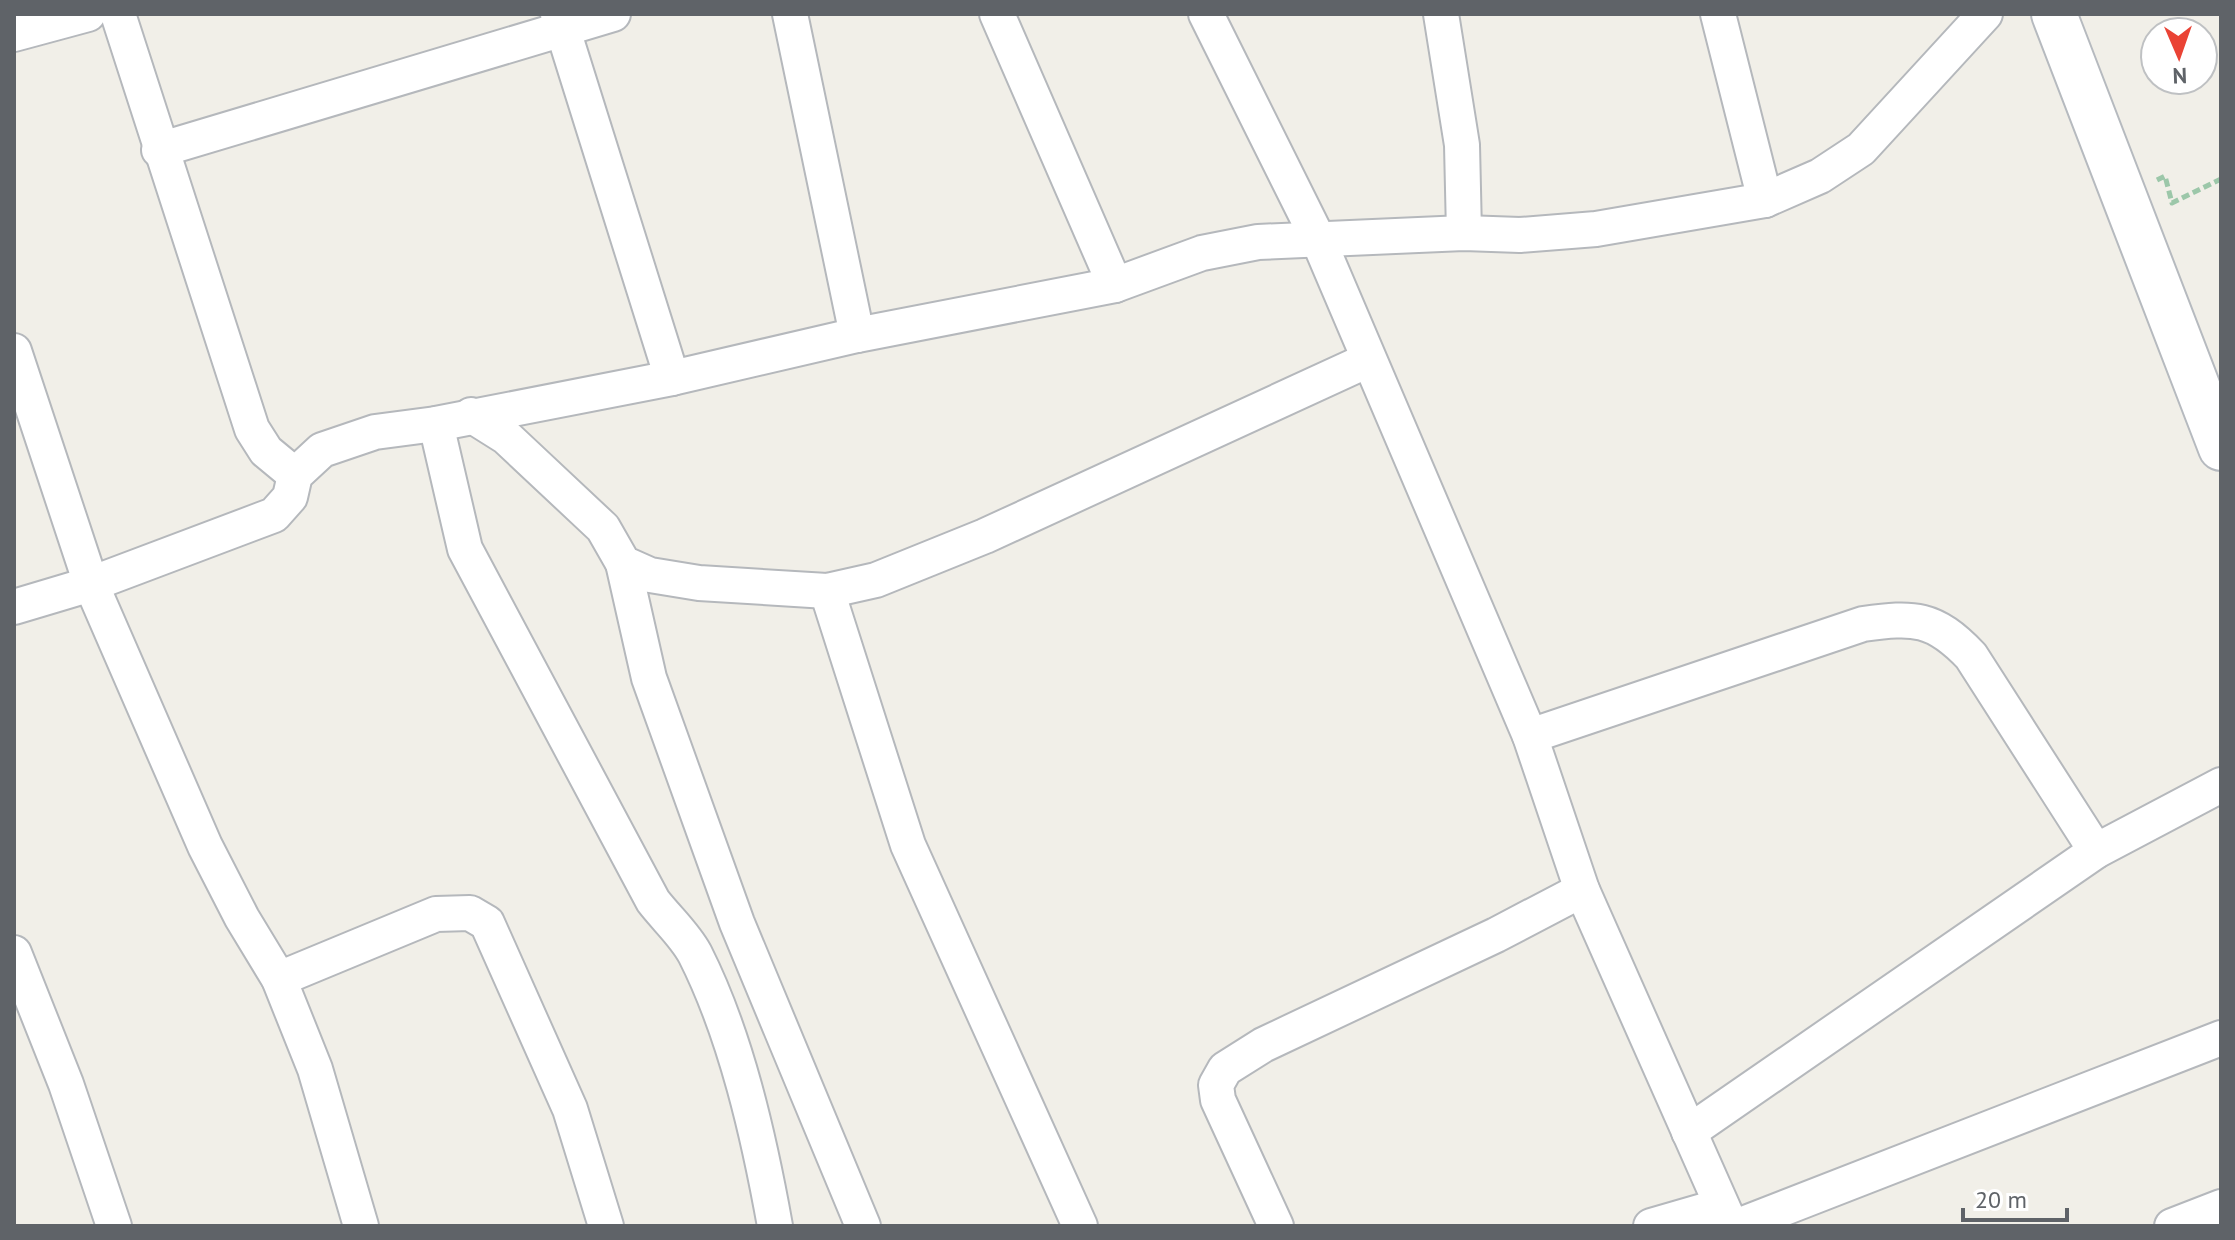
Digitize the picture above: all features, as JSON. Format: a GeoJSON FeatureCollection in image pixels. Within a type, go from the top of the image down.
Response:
{"type":"FeatureCollection","features":[{"type":"Feature","properties":{"kind":"main road"},"geometry":{"type":"LineString","coordinates":[[2054,14],[2221,448]]}},
{"type":"Feature","properties":{"kind":"street"},"geometry":{"type":"LineString","coordinates":[[14,34],[88,14]]}},
{"type":"Feature","properties":{"kind":"street"},"geometry":{"type":"LineString","coordinates":[[118,14],[159,150],[252,429],[266,451],[295,475]]}},
{"type":"Feature","properties":{"kind":"street"},"geometry":{"type":"LineString","coordinates":[[159,150],[560,20],[613,14]]}},
{"type":"Feature","properties":{"kind":"street"},"geometry":{"type":"LineString","coordinates":[[790,14],[857,335]]}},
{"type":"Feature","properties":{"kind":"street"},"geometry":{"type":"LineString","coordinates":[[997,14],[1115,285]]}},
{"type":"Feature","properties":{"kind":"street"},"geometry":{"type":"LineString","coordinates":[[1206,14],[1318,239],[1530,736],[1582,890],[1730,1219]]}},
{"type":"Feature","properties":{"kind":"street"},"geometry":{"type":"LineString","coordinates":[[1441,14],[1462,145],[1464,233]]}},
{"type":"Feature","properties":{"kind":"street"},"geometry":{"type":"LineString","coordinates":[[1718,14],[1765,200]]}},
{"type":"Feature","properties":{"kind":"street"},"geometry":{"type":"LineString","coordinates":[[14,607],[91,584],[274,515],[290,497],[295,475],[322,450],[375,432],[436,424],[672,378],[857,335],[1115,285],[1202,253],[1258,242],[1464,233],[1520,235],[1596,229],[1765,200],[1820,176],[1861,149],[1985,14]]}},
{"type":"Feature","properties":{"kind":"street"},"geometry":{"type":"LineString","coordinates":[[560,20],[672,378]]}},
{"type":"Feature","properties":{"kind":"street"},"geometry":{"type":"LineString","coordinates":[[14,351],[91,584],[205,846],[242,918],[279,979],[315,1069],[361,1226]]}},
{"type":"Feature","properties":{"kind":"street"},"geometry":{"type":"LineString","coordinates":[[623,563],[650,575],[699,583],[827,591],[876,580],[985,536],[1368,360]]}},
{"type":"Feature","properties":{"kind":"street"},"geometry":{"type":"LineString","coordinates":[[471,415],[506,437],[603,528],[623,563],[649,678],[737,923],[863,1226]]}},
{"type":"Feature","properties":{"kind":"street"},"geometry":{"type":"LineString","coordinates":[[436,424],[465,549],[653,901],[693,952],[748,1102],[775,1226]]}},
{"type":"Feature","properties":{"kind":"street"},"geometry":{"type":"LineString","coordinates":[[827,591],[908,845],[1080,1226]]}},
{"type":"Feature","properties":{"kind":"street"},"geometry":{"type":"LineString","coordinates":[[1530,736],[1863,624],[1914,619],[1953,636],[1971,656],[2096,851]]}},
{"type":"Feature","properties":{"kind":"street"},"geometry":{"type":"LineString","coordinates":[[1689,1132],[2096,851],[2221,785]]}},
{"type":"Feature","properties":{"kind":"street"},"geometry":{"type":"LineString","coordinates":[[1276,1226],[1218,1100],[1216,1085],[1225,1069],[1263,1045],[1496,935],[1582,890]]}},
{"type":"Feature","properties":{"kind":"street"},"geometry":{"type":"LineString","coordinates":[[279,979],[436,914],[470,913],[487,923],[570,1109],[606,1226]]}},
{"type":"Feature","properties":{"kind":"street"},"geometry":{"type":"LineString","coordinates":[[693,952],[737,923]]}},
{"type":"Feature","properties":{"kind":"street"},"geometry":{"type":"LineString","coordinates":[[14,953],[66,1084],[114,1226]]}},
{"type":"Feature","properties":{"kind":"street"},"geometry":{"type":"LineString","coordinates":[[1651,1226],[1730,1219],[2221,1038]]}},
{"type":"Feature","properties":{"kind":"street"},"geometry":{"type":"LineString","coordinates":[[2172,1226],[2221,1207]]}},
{"type":"Feature","properties":{"kind":"path"},"geometry":{"type":"LineString","coordinates":[[2123,193],[2165,176],[2172,203],[2221,179]]}}]}
